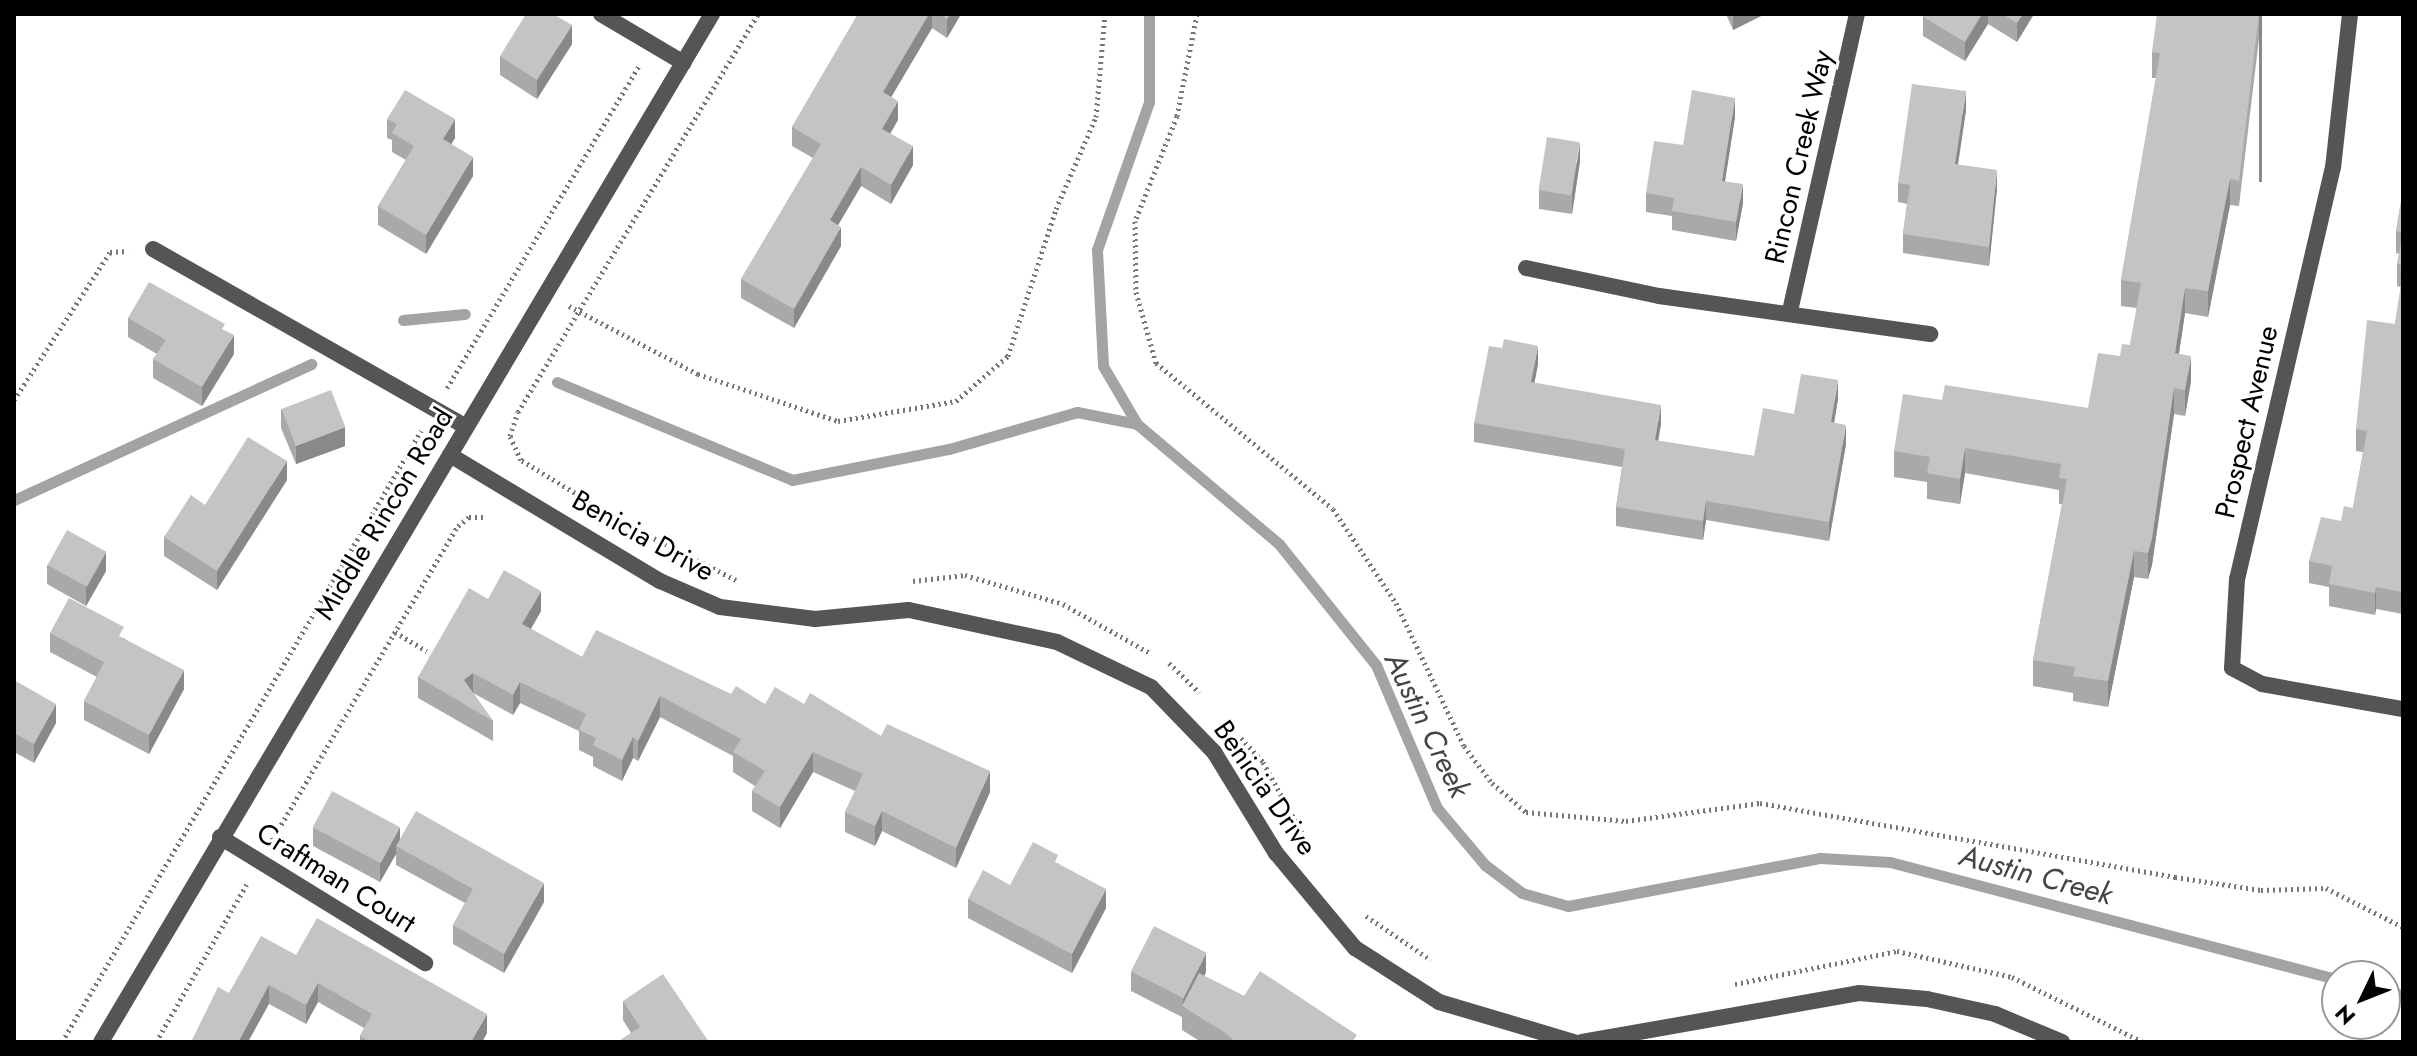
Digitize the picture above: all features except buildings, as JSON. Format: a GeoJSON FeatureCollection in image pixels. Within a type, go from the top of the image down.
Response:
{"type":"FeatureCollection","features":[{"type":"Feature","properties":{"kind":"street"},"geometry":{"type":"LineString","coordinates":[[601,14],[684,63]]}},
{"type":"Feature","properties":{"kind":"street","name":"Middle Rincon Road"},"geometry":{"type":"LineString","coordinates":[[101,1042],[220,837],[712,14]]}},
{"type":"Feature","properties":{"kind":"street","name":"Rincon Creek Way"},"geometry":{"type":"LineString","coordinates":[[1790,311],[1857,14]]}},
{"type":"Feature","properties":{"kind":"street","name":"Prospect Avenue"},"geometry":{"type":"LineString","coordinates":[[2350,14],[2333,167],[2237,579],[2232,668],[2262,684],[2403,709]]}},
{"type":"Feature","properties":{"kind":"street"},"geometry":{"type":"LineString","coordinates":[[153,249],[466,427]]}},
{"type":"Feature","properties":{"kind":"street"},"geometry":{"type":"LineString","coordinates":[[1526,268],[1659,296],[1790,311],[1930,334]]}},
{"type":"Feature","properties":{"kind":"street","name":"Benicia Drive"},"geometry":{"type":"LineString","coordinates":[[450,455],[660,581],[720,607],[815,619],[909,610],[1057,642],[1151,687],[1214,752],[1276,853],[1355,948],[1439,1002],[1574,1042]]}},
{"type":"Feature","properties":{"kind":"street","name":"Craftman Court"},"geometry":{"type":"LineString","coordinates":[[220,837],[425,963]]}},
{"type":"Feature","properties":{"kind":"street"},"geometry":{"type":"LineString","coordinates":[[1582,1042],[1859,993],[1927,999],[1995,1014],[2062,1042]]}},
{"type":"Feature","properties":{"kind":"path"},"geometry":{"type":"LineString","coordinates":[[742,583],[626,524],[521,460],[510,436],[518,412],[758,14]]}},
{"type":"Feature","properties":{"kind":"path"},"geometry":{"type":"LineString","coordinates":[[547,294],[698,374],[838,421],[956,401],[1008,356],[1056,209],[1096,117],[1105,14]]}},
{"type":"Feature","properties":{"kind":"path"},"geometry":{"type":"LineString","coordinates":[[1197,14],[1177,116],[1135,221],[1136,292],[1156,363],[1333,509],[1396,603],[1464,746],[1492,783],[1526,812],[1626,821],[1760,803],[2261,890],[2326,888],[2403,927]]}},
{"type":"Feature","properties":{"kind":"path"},"geometry":{"type":"LineString","coordinates":[[62,1042],[650,45]]}},
{"type":"Feature","properties":{"kind":"path"},"geometry":{"type":"LineString","coordinates":[[14,400],[110,252],[153,249]]}},
{"type":"Feature","properties":{"kind":"path"},"geometry":{"type":"LineString","coordinates":[[156,1042],[458,526],[469,517],[483,517]]}},
{"type":"Feature","properties":{"kind":"path"},"geometry":{"type":"LineString","coordinates":[[906,582],[965,575],[1063,604],[1175,667],[1205,699]]}},
{"type":"Feature","properties":{"kind":"path"},"geometry":{"type":"LineString","coordinates":[[395,632],[427,651]]}},
{"type":"Feature","properties":{"kind":"path"},"geometry":{"type":"LineString","coordinates":[[1234,731],[1263,762],[1311,850]]}},
{"type":"Feature","properties":{"kind":"path"},"geometry":{"type":"LineString","coordinates":[[1353,907],[1445,970]]}},
{"type":"Feature","properties":{"kind":"path"},"geometry":{"type":"LineString","coordinates":[[1724,986],[1897,951],[2012,977],[2143,1042]]}},
{"type":"Feature","properties":{"kind":"waterway","name":"Austin Creek"},"geometry":{"type":"LineString","coordinates":[[1149,14],[1149,102],[1097,250],[1103,366],[1137,424],[1279,544],[1376,665],[1437,808],[1485,865],[1522,893],[1568,906],[1820,858],[1890,862],[2321,975]]}},
{"type":"Feature","properties":{"kind":"waterway"},"geometry":{"type":"LineString","coordinates":[[403,320],[465,314]]}},
{"type":"Feature","properties":{"kind":"waterway"},"geometry":{"type":"LineString","coordinates":[[14,500],[311,364]]}},
{"type":"Feature","properties":{"kind":"waterway"},"geometry":{"type":"LineString","coordinates":[[557,382],[792,480],[949,449],[1077,412],[1137,424]]}}]}
